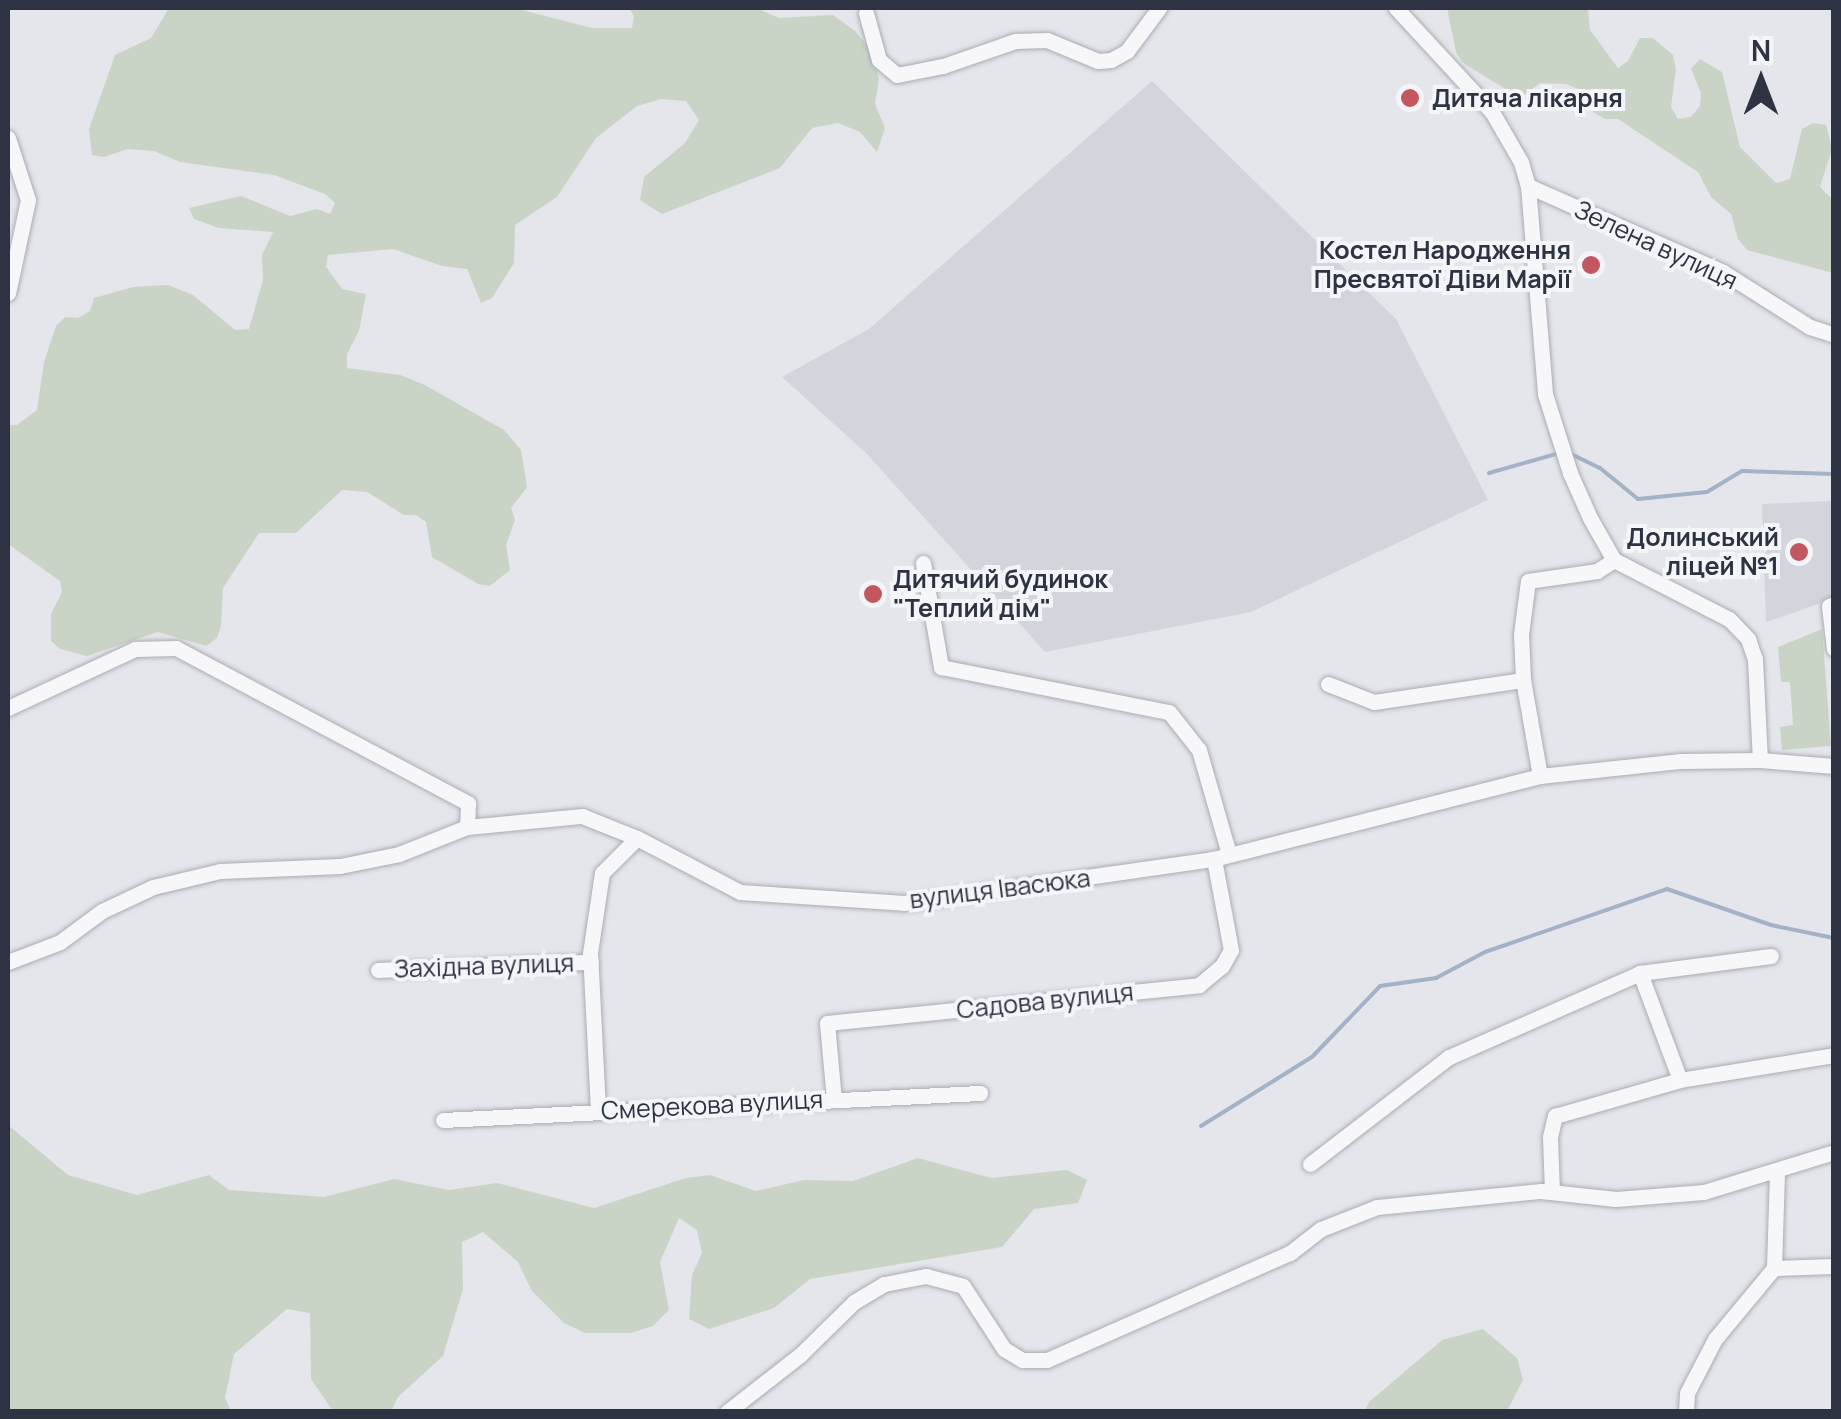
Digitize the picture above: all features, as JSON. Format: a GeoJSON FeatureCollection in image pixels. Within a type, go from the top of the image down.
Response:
{"type":"FeatureCollection","features":[{"type":"Feature","properties":{"kind":"street"},"geometry":{"type":"LineString","coordinates":[[866,13],[879,60],[897,75],[943,66],[1015,41],[1048,40],[1098,61],[1111,60],[1127,51],[1159,8]]}},
{"type":"Feature","properties":{"kind":"street"},"geometry":{"type":"LineString","coordinates":[[1396,8],[1492,112],[1513,142],[1528,186],[1545,394],[1570,474],[1614,560],[1729,619],[1748,639],[1755,659],[1760,760]]}},
{"type":"Feature","properties":{"kind":"street"},"geometry":{"type":"LineString","coordinates":[[8,138],[28,200],[8,293]]}},
{"type":"Feature","properties":{"kind":"street","name":"Зелена вулиця"},"geometry":{"type":"LineString","coordinates":[[1528,186],[1723,272],[1810,328],[1834,335]]}},
{"type":"Feature","properties":{"kind":"street"},"geometry":{"type":"LineString","coordinates":[[1540,776],[1522,680],[1521,634],[1528,581],[1597,572],[1614,560]]}},
{"type":"Feature","properties":{"kind":"street"},"geometry":{"type":"LineString","coordinates":[[923,563],[941,667],[1138,702],[1169,712],[1199,750],[1222,857]]}},
{"type":"Feature","properties":{"kind":"street"},"geometry":{"type":"LineString","coordinates":[[1834,604],[1828,606],[1834,649]]}},
{"type":"Feature","properties":{"kind":"street"},"geometry":{"type":"LineString","coordinates":[[8,708],[135,649],[176,648],[468,803],[467,827]]}},
{"type":"Feature","properties":{"kind":"street"},"geometry":{"type":"LineString","coordinates":[[1328,684],[1374,702],[1522,680]]}},
{"type":"Feature","properties":{"kind":"street","name":"вулиця Івасюка"},"geometry":{"type":"LineString","coordinates":[[8,962],[60,942],[102,910],[153,886],[253,868],[360,862],[399,854],[467,827],[582,816],[637,838],[740,892],[904,903],[1222,857],[1540,776],[1681,761],[1760,760],[1834,766]]}},
{"type":"Feature","properties":{"kind":"street"},"geometry":{"type":"LineString","coordinates":[[598,1110],[590,962],[602,873],[637,838]]}},
{"type":"Feature","properties":{"kind":"street","name":"Садова вулиця"},"geometry":{"type":"LineString","coordinates":[[834,1100],[827,1023],[1199,985],[1222,966],[1232,950],[1222,857]]}},
{"type":"Feature","properties":{"kind":"street"},"geometry":{"type":"LineString","coordinates":[[1310,1164],[1449,1057],[1640,973],[1771,956]]}},
{"type":"Feature","properties":{"kind":"street","name":"Західна вулиця"},"geometry":{"type":"LineString","coordinates":[[378,970],[590,962]]}},
{"type":"Feature","properties":{"kind":"street"},"geometry":{"type":"LineString","coordinates":[[1640,973],[1680,1080]]}},
{"type":"Feature","properties":{"kind":"street"},"geometry":{"type":"LineString","coordinates":[[1552,1192],[1550,1137],[1555,1116],[1680,1080],[1834,1056]]}},
{"type":"Feature","properties":{"kind":"street","name":"Смерекова вулиця"},"geometry":{"type":"LineString","coordinates":[[443,1120],[980,1093]]}},
{"type":"Feature","properties":{"kind":"street"},"geometry":{"type":"LineString","coordinates":[[727,1412],[800,1355],[854,1302],[884,1284],[926,1276],[963,1286],[1004,1349],[1022,1360],[1048,1360],[1290,1254],[1321,1229],[1378,1207],[1552,1192],[1616,1199],[1704,1192],[1834,1152]]}},
{"type":"Feature","properties":{"kind":"street"},"geometry":{"type":"LineString","coordinates":[[1686,1412],[1687,1393],[1715,1339],[1774,1268],[1777,1172]]}},
{"type":"Feature","properties":{"kind":"street"},"geometry":{"type":"LineString","coordinates":[[1774,1268],[1834,1266]]}},
{"type":"Feature","properties":{"kind":"shaded area"},"geometry":{"type":"Polygon","coordinates":[[[1152,81],[1396,319],[1488,500],[1251,612],[1045,652],[866,453],[782,377],[869,329],[1152,81]]]}},
{"type":"Feature","properties":{"kind":"shaded area","name":"Долинський ліцей №1"},"geometry":{"type":"Polygon","coordinates":[[[1833,501],[1833,599],[1766,622],[1762,504],[1833,501]]]}},
{"type":"Feature","properties":{"kind":"green space"},"geometry":{"type":"Polygon","coordinates":[[[169,8],[514,8],[592,28],[632,28],[634,16],[629,8],[756,8],[779,18],[833,15],[855,31],[873,53],[879,79],[875,104],[885,128],[877,152],[860,132],[838,123],[812,128],[780,168],[662,214],[640,200],[644,177],[685,143],[699,120],[686,101],[661,99],[637,106],[596,138],[557,197],[515,225],[514,263],[492,298],[481,303],[467,269],[442,266],[393,249],[328,255],[326,267],[342,289],[366,294],[359,331],[347,354],[347,368],[400,375],[425,385],[504,430],[521,450],[527,487],[511,508],[515,520],[506,545],[510,570],[490,586],[478,584],[432,557],[426,522],[416,515],[404,515],[367,492],[342,490],[296,533],[259,533],[223,588],[221,626],[217,638],[206,646],[158,632],[87,656],[60,649],[51,641],[51,614],[62,592],[60,581],[8,544],[8,425],[17,425],[37,410],[44,362],[56,326],[65,317],[78,318],[90,311],[94,298],[133,287],[168,285],[193,295],[235,330],[249,329],[263,280],[262,255],[273,232],[219,228],[194,219],[189,208],[241,196],[290,216],[317,209],[330,214],[335,203],[325,194],[274,175],[180,162],[154,151],[128,149],[104,157],[92,155],[89,129],[115,55],[151,38],[169,8]]]}},
{"type":"Feature","properties":{"kind":"green space"},"geometry":{"type":"Polygon","coordinates":[[[1447,8],[1588,8],[1590,30],[1618,68],[1628,61],[1640,38],[1653,38],[1673,55],[1676,69],[1671,107],[1678,119],[1691,117],[1700,106],[1701,93],[1691,69],[1700,59],[1722,72],[1740,147],[1776,183],[1790,179],[1802,129],[1813,123],[1826,125],[1832,149],[1820,187],[1833,200],[1833,273],[1747,250],[1738,239],[1731,214],[1711,197],[1698,172],[1618,119],[1605,119],[1593,112],[1578,89],[1566,84],[1540,83],[1520,98],[1463,63],[1456,52],[1447,8]]]}},
{"type":"Feature","properties":{"kind":"green space"},"geometry":{"type":"Polygon","coordinates":[[[1822,629],[1831,746],[1782,750],[1780,727],[1793,725],[1790,682],[1781,682],[1778,647],[1822,629]]]}},
{"type":"Feature","properties":{"kind":"green space"},"geometry":{"type":"Polygon","coordinates":[[[8,1125],[68,1175],[137,1195],[209,1175],[229,1190],[324,1197],[394,1179],[449,1190],[497,1183],[594,1208],[686,1178],[710,1175],[756,1191],[804,1180],[853,1181],[918,1158],[991,1178],[1067,1170],[1087,1180],[1078,1203],[1034,1209],[1002,1247],[810,1279],[774,1308],[709,1329],[689,1319],[692,1275],[702,1253],[697,1230],[679,1218],[660,1262],[669,1310],[653,1326],[631,1333],[585,1333],[564,1323],[532,1291],[518,1262],[483,1232],[462,1242],[463,1289],[443,1356],[398,1397],[391,1411],[333,1411],[311,1379],[310,1313],[287,1309],[234,1354],[225,1398],[231,1411],[8,1411],[8,1125]]]}},
{"type":"Feature","properties":{"kind":"green space"},"geometry":{"type":"Polygon","coordinates":[[[1483,1329],[1517,1358],[1523,1380],[1507,1411],[1365,1411],[1369,1402],[1442,1340],[1483,1329]]]}},
{"type":"Feature","properties":{"kind":"waterway"},"geometry":{"type":"LineString","coordinates":[[1489,473],[1556,454]]}},
{"type":"Feature","properties":{"kind":"waterway"},"geometry":{"type":"LineString","coordinates":[[1571,454],[1600,468],[1638,499],[1707,492],[1742,471],[1834,474]]}},
{"type":"Feature","properties":{"kind":"waterway"},"geometry":{"type":"LineString","coordinates":[[1201,1126],[1312,1057],[1380,986],[1436,978],[1485,952],[1667,889],[1771,925],[1834,938]]}},
{"type":"Feature","properties":{"kind":"place","name":"Дитяча лікарня"},"geometry":{"type":"Point","coordinates":[1410,98]}},
{"type":"Feature","properties":{"kind":"place","name":"Костел Народження Пресвятої Діви Марії"},"geometry":{"type":"Point","coordinates":[1591,265]}},
{"type":"Feature","properties":{"kind":"place","name":"Долинський ліцей №1"},"geometry":{"type":"Point","coordinates":[1799,552]}},
{"type":"Feature","properties":{"kind":"place","name":"Дитячий будинок \"Теплий дім\""},"geometry":{"type":"Point","coordinates":[873,594]}}]}
